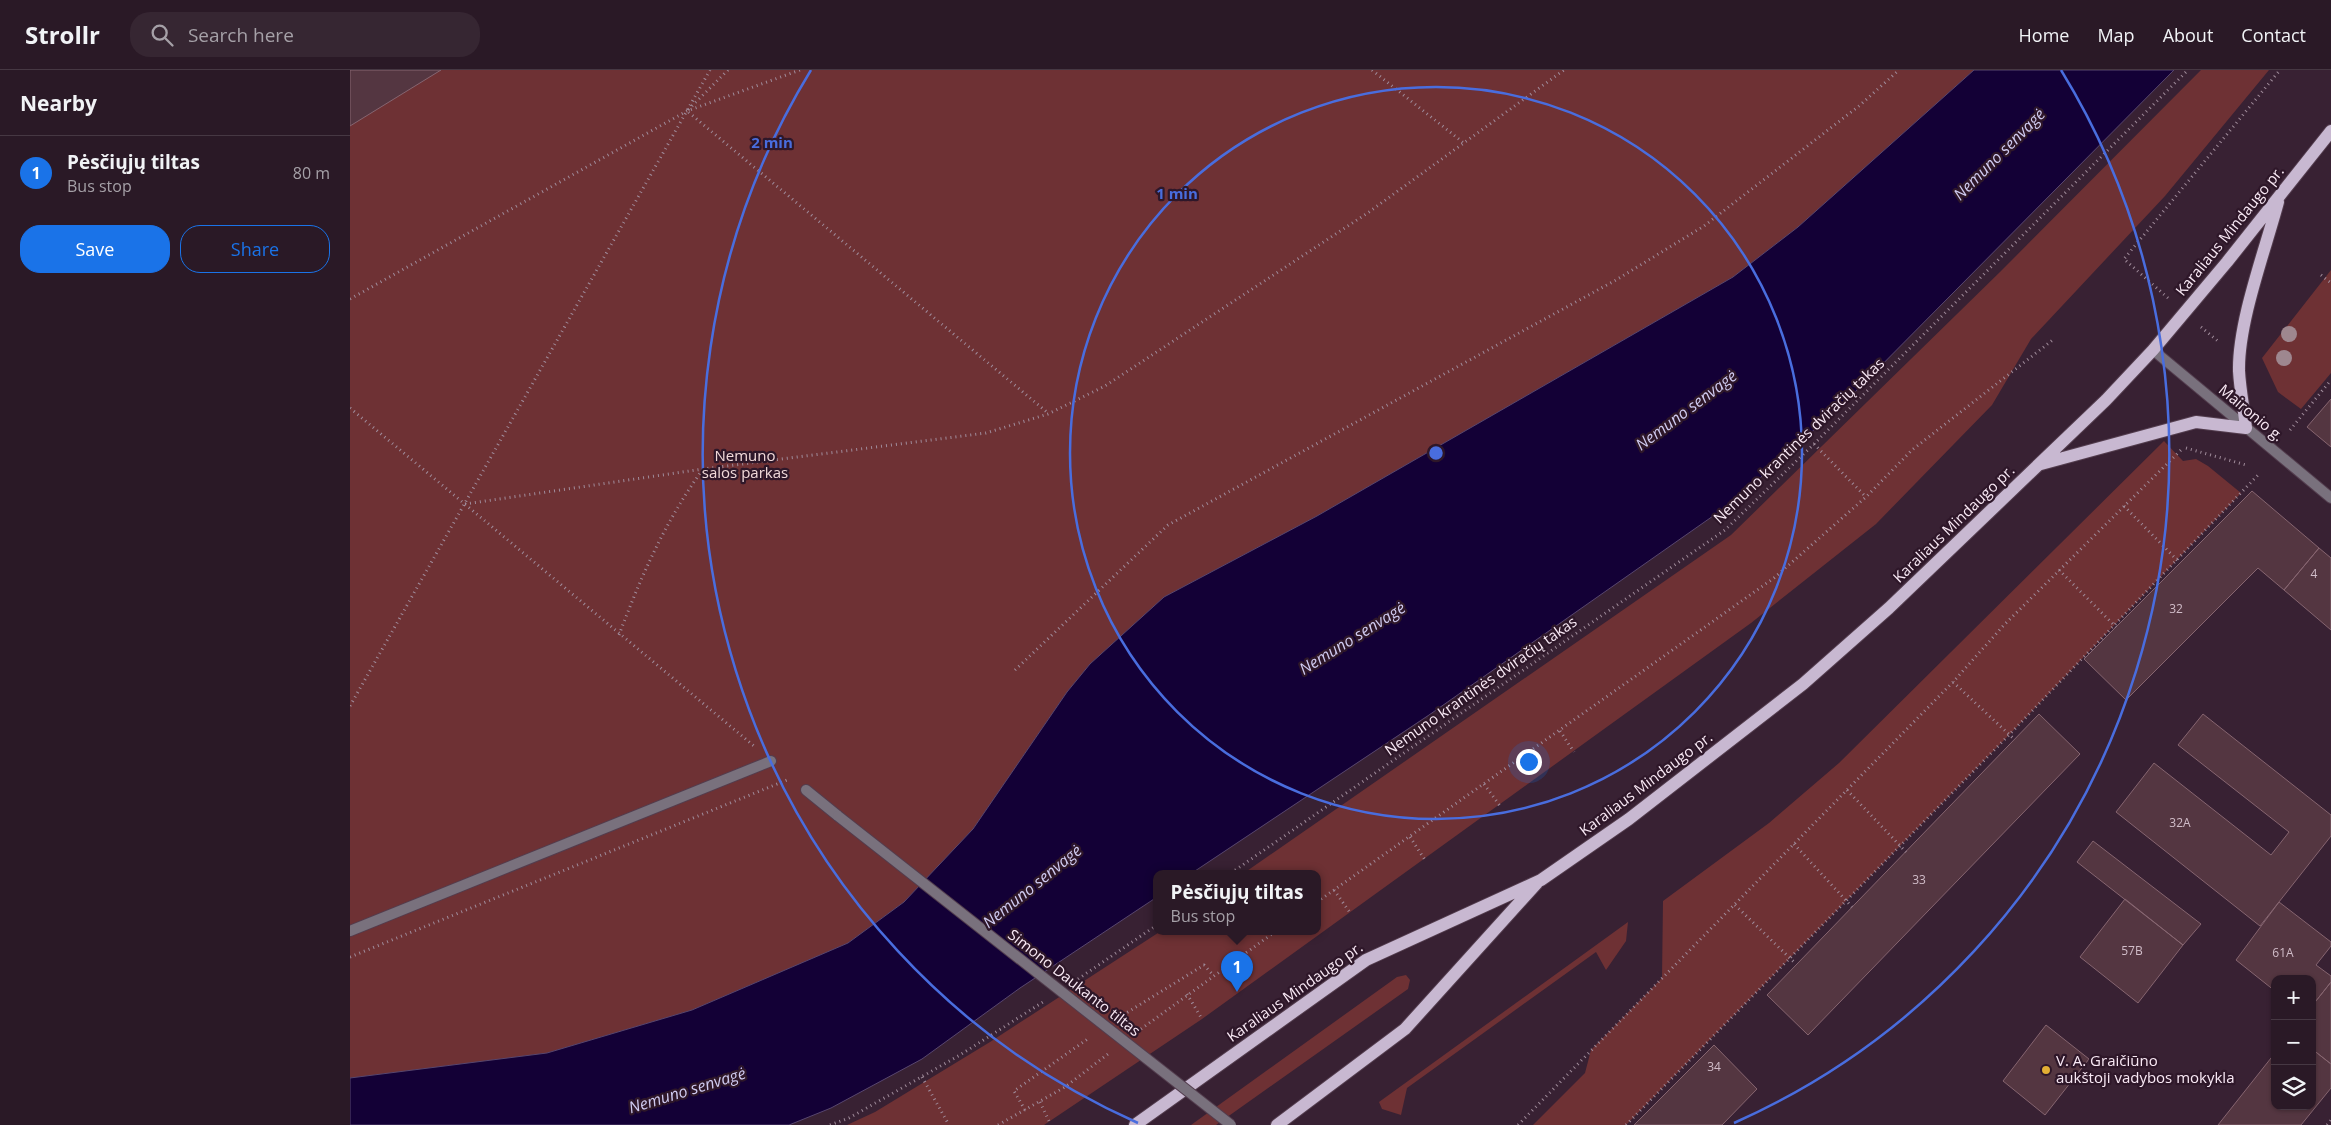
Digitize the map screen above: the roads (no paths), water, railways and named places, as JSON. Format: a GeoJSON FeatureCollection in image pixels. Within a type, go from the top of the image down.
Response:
{"type":"FeatureCollection","features":[{"type":"Feature","properties":{"kind":"main road","name":"Karaliaus Mindaugo pr."},"geometry":{"type":"LineString","coordinates":[[1135,1125],[1366,960],[1541,880],[1630,819],[1803,684],[1889,608],[2106,400],[2153,350],[2279,197],[2331,130]]}},
{"type":"Feature","properties":{"kind":"main road"},"geometry":{"type":"LineString","coordinates":[[2039,465],[2188,423],[2196,422],[2246,428],[2239,372],[2240,354],[2245,325],[2279,197]]}},
{"type":"Feature","properties":{"kind":"main road","name":"Karaliaus Mindaugo pr."},"geometry":{"type":"LineString","coordinates":[[1277,1125],[1405,1029],[1541,880]]}},
{"type":"Feature","properties":{"kind":"street","name":"Maironio g."},"geometry":{"type":"LineString","coordinates":[[2153,350],[2331,498]]}},
{"type":"Feature","properties":{"kind":"street"},"geometry":{"type":"LineString","coordinates":[[350,931],[771,761]]}},
{"type":"Feature","properties":{"kind":"street","name":"Simono Daukanto tiltas"},"geometry":{"type":"LineString","coordinates":[[806,790],[1231,1125]]}},
{"type":"Feature","properties":{"kind":"water","name":"Nemuno senvagė"},"geometry":{"type":"Polygon","coordinates":[[[1974,70],[2174,70],[1843,404],[1733,502],[1429,715],[1196,870],[1153,870],[1153,900],[1020,988],[922,1059],[831,1108],[789,1125],[350,1125],[350,1078],[547,1053],[692,1010],[848,943],[904,902],[973,829],[1067,692],[1090,664],[1164,597],[1317,516],[1733,277],[1798,227],[1974,70]]]}},
{"type":"Feature","properties":{"kind":"place","name":"Pėsčiųjų tiltas"},"geometry":{"type":"Point","coordinates":[1237,992]}},
{"type":"Feature","properties":{"kind":"place","name":"V. A. Graičiūno aukštoji vadybos mokykla"},"geometry":{"type":"Point","coordinates":[2046,1070]}},
{"type":"Feature","properties":{"kind":"park label","name":"Nemuno salos parkas"},"geometry":{"type":"Point","coordinates":[745,464]}}]}
